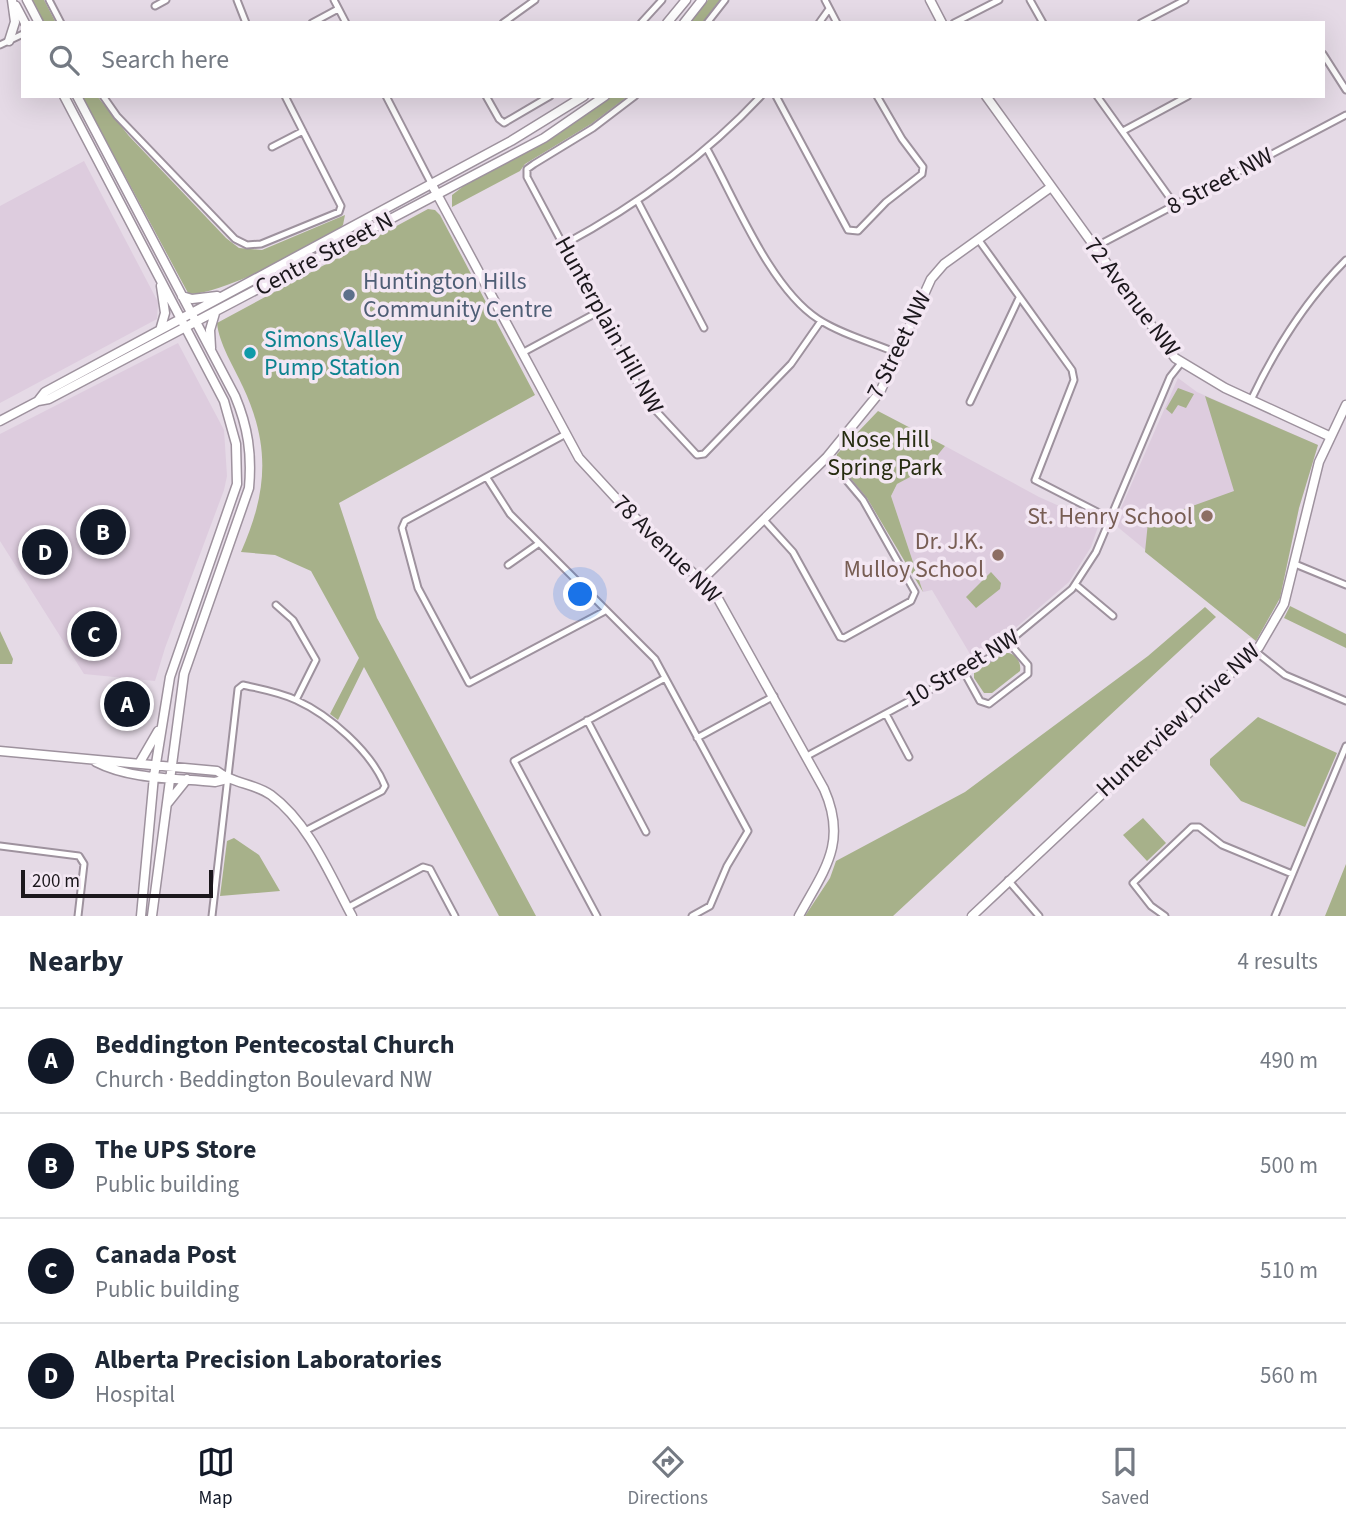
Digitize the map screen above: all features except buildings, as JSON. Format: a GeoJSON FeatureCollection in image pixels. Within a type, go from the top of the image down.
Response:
{"type":"FeatureCollection","features":[{"type":"Feature","properties":{"kind":"street"},"geometry":{"type":"LineString","coordinates":[[13,0],[24,21]]}},
{"type":"Feature","properties":{"kind":"street"},"geometry":{"type":"LineString","coordinates":[[4,43],[15,22],[13,0]]}},
{"type":"Feature","properties":{"kind":"street"},"geometry":{"type":"LineString","coordinates":[[27,0],[38,21]]}},
{"type":"Feature","properties":{"kind":"street"},"geometry":{"type":"LineString","coordinates":[[49,0],[60,21]]}},
{"type":"Feature","properties":{"kind":"street"},"geometry":{"type":"LineString","coordinates":[[155,6],[166,0]]}},
{"type":"Feature","properties":{"kind":"street"},"geometry":{"type":"LineString","coordinates":[[237,0],[245,21]]}},
{"type":"Feature","properties":{"kind":"street"},"geometry":{"type":"LineString","coordinates":[[334,0],[345,21]]}},
{"type":"Feature","properties":{"kind":"street"},"geometry":{"type":"LineString","coordinates":[[506,21],[535,0]]}},
{"type":"Feature","properties":{"kind":"street"},"geometry":{"type":"LineString","coordinates":[[643,21],[662,0]]}},
{"type":"Feature","properties":{"kind":"street"},"geometry":{"type":"LineString","coordinates":[[669,21],[686,0]]}},
{"type":"Feature","properties":{"kind":"street"},"geometry":{"type":"LineString","coordinates":[[686,21],[702,0]]}},
{"type":"Feature","properties":{"kind":"street"},"geometry":{"type":"LineString","coordinates":[[708,21],[725,0]]}},
{"type":"Feature","properties":{"kind":"street"},"geometry":{"type":"LineString","coordinates":[[825,0],[836,21]]}},
{"type":"Feature","properties":{"kind":"street"},"geometry":{"type":"LineString","coordinates":[[930,0],[941,21]]}},
{"type":"Feature","properties":{"kind":"street"},"geometry":{"type":"LineString","coordinates":[[958,21],[999,0]]}},
{"type":"Feature","properties":{"kind":"street"},"geometry":{"type":"LineString","coordinates":[[1030,0],[1042,21]]}},
{"type":"Feature","properties":{"kind":"street"},"geometry":{"type":"LineString","coordinates":[[1145,21],[1185,0]]}},
{"type":"Feature","properties":{"kind":"street"},"geometry":{"type":"LineString","coordinates":[[316,21],[338,9]]}},
{"type":"Feature","properties":{"kind":"street"},"geometry":{"type":"LineString","coordinates":[[821,21],[830,9]]}},
{"type":"Feature","properties":{"kind":"street"},"geometry":{"type":"LineString","coordinates":[[4,43],[21,35]]}},
{"type":"Feature","properties":{"kind":"street"},"geometry":{"type":"LineString","coordinates":[[1325,57],[1346,90]]}},
{"type":"Feature","properties":{"kind":"street"},"geometry":{"type":"LineString","coordinates":[[65,98],[223,401],[233,429],[238,463],[233,503],[189,617],[170,677],[154,776],[141,916]]}},
{"type":"Feature","properties":{"kind":"street"},"geometry":{"type":"LineString","coordinates":[[78,98],[245,419],[252,456],[249,488],[184,674],[152,916]]}},
{"type":"Feature","properties":{"kind":"street"},"geometry":{"type":"LineString","coordinates":[[104,98],[117,116],[235,239],[247,245],[261,244],[339,212],[341,201],[286,98]]}},
{"type":"Feature","properties":{"kind":"street"},"geometry":{"type":"LineString","coordinates":[[387,98],[431,183]]}},
{"type":"Feature","properties":{"kind":"street"},"geometry":{"type":"LineString","coordinates":[[487,98],[504,123],[547,98]]}},
{"type":"Feature","properties":{"kind":"street","name":"Centre Street N"},"geometry":{"type":"LineString","coordinates":[[0,421],[38,401],[49,399],[182,323],[190,312],[538,125],[581,98]]}},
{"type":"Feature","properties":{"kind":"street","name":"Centre Street N"},"geometry":{"type":"LineString","coordinates":[[38,401],[45,391],[161,327],[195,323],[544,138],[602,98]]}},
{"type":"Feature","properties":{"kind":"street","name":"Hunterplain Hill NW"},"geometry":{"type":"LineString","coordinates":[[632,98],[526,172],[598,312],[657,416],[697,455],[704,454],[791,364],[821,320]]}},
{"type":"Feature","properties":{"kind":"street"},"geometry":{"type":"LineString","coordinates":[[563,245],[638,202],[707,149],[759,98]]}},
{"type":"Feature","properties":{"kind":"street"},"geometry":{"type":"LineString","coordinates":[[777,98],[848,230],[853,232],[858,231],[886,202],[922,173],[923,167],[902,139],[878,98]]}},
{"type":"Feature","properties":{"kind":"street","name":"72 Avenue NW"},"geometry":{"type":"LineString","coordinates":[[987,98],[1181,363],[1251,400],[1329,436]]}},
{"type":"Feature","properties":{"kind":"street"},"geometry":{"type":"LineString","coordinates":[[1098,98],[1175,205]]}},
{"type":"Feature","properties":{"kind":"street"},"geometry":{"type":"LineString","coordinates":[[1123,131],[1184,98]]}},
{"type":"Feature","properties":{"kind":"street","name":"8 Street NW"},"geometry":{"type":"LineString","coordinates":[[1095,247],[1346,115]]}},
{"type":"Feature","properties":{"kind":"street"},"geometry":{"type":"LineString","coordinates":[[272,147],[303,131]]}},
{"type":"Feature","properties":{"kind":"street"},"geometry":{"type":"LineString","coordinates":[[707,149],[784,288],[821,320],[897,353]]}},
{"type":"Feature","properties":{"kind":"street","name":"78 Avenue NW"},"geometry":{"type":"LineString","coordinates":[[431,183],[564,435],[579,458],[625,508],[702,580],[727,611],[829,799],[834,836],[826,871],[799,916]]}},
{"type":"Feature","properties":{"kind":"street","name":"7 Street NW"},"geometry":{"type":"LineString","coordinates":[[702,580],[827,457],[880,392],[931,279],[944,264],[1051,187]]}},
{"type":"Feature","properties":{"kind":"street"},"geometry":{"type":"LineString","coordinates":[[638,202],[704,328]]}},
{"type":"Feature","properties":{"kind":"street"},"geometry":{"type":"LineString","coordinates":[[978,239],[1072,370],[1074,380],[1035,480],[1109,518]]}},
{"type":"Feature","properties":{"kind":"street"},"geometry":{"type":"LineString","coordinates":[[1251,400],[1269,361],[1294,320],[1346,260]]}},
{"type":"Feature","properties":{"kind":"street"},"geometry":{"type":"LineString","coordinates":[[159,276],[165,307],[161,327]]}},
{"type":"Feature","properties":{"kind":"street"},"geometry":{"type":"LineString","coordinates":[[182,296],[192,299],[223,295]]}},
{"type":"Feature","properties":{"kind":"street"},"geometry":{"type":"LineString","coordinates":[[970,402],[1019,298]]}},
{"type":"Feature","properties":{"kind":"street"},"geometry":{"type":"LineString","coordinates":[[522,353],[598,312]]}},
{"type":"Feature","properties":{"kind":"street"},"geometry":{"type":"LineString","coordinates":[[211,351],[210,330],[215,313]]}},
{"type":"Feature","properties":{"kind":"street","name":"10 Street NW"},"geometry":{"type":"LineString","coordinates":[[807,756],[964,672],[1009,643],[1076,584],[1089,566],[1170,377],[1181,363]]}},
{"type":"Feature","properties":{"kind":"street","name":"Hunterview Drive NW"},"geometry":{"type":"LineString","coordinates":[[972,916],[1255,652],[1278,619],[1295,564],[1319,462],[1346,405]]}},
{"type":"Feature","properties":{"kind":"street"},"geometry":{"type":"LineString","coordinates":[[564,435],[405,521],[402,528],[418,588],[469,683],[605,611]]}},
{"type":"Feature","properties":{"kind":"street"},"geometry":{"type":"LineString","coordinates":[[764,520],[793,552],[839,637],[844,638],[911,601],[915,593],[863,500],[827,457]]}},
{"type":"Feature","properties":{"kind":"street"},"geometry":{"type":"LineString","coordinates":[[488,478],[510,514],[655,659],[748,831],[727,866],[710,906],[692,916]]}},
{"type":"Feature","properties":{"kind":"street"},"geometry":{"type":"LineString","coordinates":[[508,565],[538,544]]}},
{"type":"Feature","properties":{"kind":"street"},"geometry":{"type":"LineString","coordinates":[[1295,564],[1346,585]]}},
{"type":"Feature","properties":{"kind":"street"},"geometry":{"type":"LineString","coordinates":[[1076,584],[1113,616]]}},
{"type":"Feature","properties":{"kind":"street"},"geometry":{"type":"LineString","coordinates":[[276,605],[293,620],[316,660],[296,700]]}},
{"type":"Feature","properties":{"kind":"street"},"geometry":{"type":"LineString","coordinates":[[964,672],[980,701],[989,704],[1028,674],[1028,665],[1009,643]]}},
{"type":"Feature","properties":{"kind":"street"},"geometry":{"type":"LineString","coordinates":[[1255,652],[1285,675],[1346,701]]}},
{"type":"Feature","properties":{"kind":"street"},"geometry":{"type":"LineString","coordinates":[[597,916],[514,761],[665,678]]}},
{"type":"Feature","properties":{"kind":"street"},"geometry":{"type":"LineString","coordinates":[[212,916],[238,689],[243,685],[296,700],[330,722],[361,751],[385,786],[382,791],[305,831]]}},
{"type":"Feature","properties":{"kind":"street"},"geometry":{"type":"LineString","coordinates":[[697,738],[774,696]]}},
{"type":"Feature","properties":{"kind":"street"},"geometry":{"type":"LineString","coordinates":[[886,714],[909,757]]}},
{"type":"Feature","properties":{"kind":"street"},"geometry":{"type":"LineString","coordinates":[[587,720],[646,832]]}},
{"type":"Feature","properties":{"kind":"street"},"geometry":{"type":"LineString","coordinates":[[140,762],[162,725]]}},
{"type":"Feature","properties":{"kind":"street"},"geometry":{"type":"LineString","coordinates":[[1275,916],[1346,747]]}},
{"type":"Feature","properties":{"kind":"street"},"geometry":{"type":"LineString","coordinates":[[0,751],[96,762],[140,762],[217,771],[227,779],[259,788],[271,795],[305,831],[350,912],[423,867],[430,869],[455,916]]}},
{"type":"Feature","properties":{"kind":"street"},"geometry":{"type":"LineString","coordinates":[[96,762],[113,770],[154,776],[215,782],[227,779]]}},
{"type":"Feature","properties":{"kind":"street"},"geometry":{"type":"LineString","coordinates":[[165,807],[187,779]]}},
{"type":"Feature","properties":{"kind":"street"},"geometry":{"type":"LineString","coordinates":[[1165,916],[1143,897],[1133,883],[1192,827],[1199,827],[1222,845],[1292,874]]}},
{"type":"Feature","properties":{"kind":"street"},"geometry":{"type":"LineString","coordinates":[[0,854],[1,846],[79,856],[84,864],[78,916]]}},
{"type":"Feature","properties":{"kind":"street"},"geometry":{"type":"LineString","coordinates":[[1008,880],[1039,916]]}},
{"type":"Feature","properties":{"kind":"shaded area"},"geometry":{"type":"Polygon","coordinates":[[[84,161],[158,302],[157,319],[0,403],[0,206],[84,161]]]}},
{"type":"Feature","properties":{"kind":"shaded area"},"geometry":{"type":"Polygon","coordinates":[[[178,343],[224,430],[227,476],[224,490],[155,681],[84,674],[0,541],[0,434],[178,343]]]}},
{"type":"Feature","properties":{"kind":"shaded area","name":"St. Henry School"},"geometry":{"type":"Polygon","coordinates":[[[1178,378],[1197,392],[1318,445],[1299,508],[1280,598],[1256,641],[1114,524],[1178,378]]]}},
{"type":"Feature","properties":{"kind":"shaded area","name":"Dr. J.K. Mulloy School"},"geometry":{"type":"Polygon","coordinates":[[[945,446],[1039,497],[1057,505],[1074,507],[1095,518],[1099,524],[1091,547],[1069,582],[1006,636],[973,659],[932,590],[923,592],[891,496],[897,484],[927,468],[945,446]]]}},
{"type":"Feature","properties":{"kind":"green space"},"geometry":{"type":"Polygon","coordinates":[[[32,0],[44,0],[55,21],[43,21],[32,0]]]}},
{"type":"Feature","properties":{"kind":"green space"},"geometry":{"type":"Polygon","coordinates":[[[708,0],[720,0],[704,21],[692,21],[708,0]]]}},
{"type":"Feature","properties":{"kind":"green space"},"geometry":{"type":"Polygon","coordinates":[[[83,98],[99,98],[129,136],[226,238],[239,248],[262,250],[345,215],[343,225],[333,233],[292,256],[218,288],[188,293],[83,98]]]}},
{"type":"Feature","properties":{"kind":"green space"},"geometry":{"type":"Polygon","coordinates":[[[609,98],[625,98],[591,124],[525,164],[520,171],[452,207],[452,195],[465,185],[552,138],[609,98]]]}},
{"type":"Feature","properties":{"kind":"green space"},"geometry":{"type":"Polygon","coordinates":[[[428,209],[435,210],[440,215],[535,395],[339,503],[377,618],[536,916],[499,916],[364,667],[338,720],[330,714],[359,658],[311,571],[275,555],[241,552],[256,510],[262,450],[252,409],[224,347],[217,323],[428,209]]]}},
{"type":"Feature","properties":{"kind":"green space"},"geometry":{"type":"Polygon","coordinates":[[[1178,388],[1194,394],[1186,408],[1178,405],[1172,414],[1166,409],[1178,388]]]}},
{"type":"Feature","properties":{"kind":"green space","name":"St. Henry School"},"geometry":{"type":"Polygon","coordinates":[[[1205,396],[1318,445],[1299,508],[1280,598],[1256,641],[1145,552],[1148,522],[1234,491],[1205,396]]]}},
{"type":"Feature","properties":{"kind":"green space","name":"Nose Hill Spring Park"},"geometry":{"type":"Polygon","coordinates":[[[878,411],[945,446],[927,468],[897,484],[891,496],[923,592],[867,498],[836,461],[837,454],[878,411]]]}},
{"type":"Feature","properties":{"kind":"green space"},"geometry":{"type":"Polygon","coordinates":[[[991,572],[1001,583],[1000,589],[976,608],[966,597],[991,572]]]}},
{"type":"Feature","properties":{"kind":"green space"},"geometry":{"type":"Polygon","coordinates":[[[1290,606],[1346,634],[1346,648],[1284,618],[1290,606]]]}},
{"type":"Feature","properties":{"kind":"green space"},"geometry":{"type":"Polygon","coordinates":[[[1205,607],[1216,617],[893,916],[805,916],[830,878],[836,861],[965,792],[1148,656],[1205,607]]]}},
{"type":"Feature","properties":{"kind":"green space"},"geometry":{"type":"Polygon","coordinates":[[[0,631],[13,659],[12,664],[0,664],[0,631]]]}},
{"type":"Feature","properties":{"kind":"green space"},"geometry":{"type":"Polygon","coordinates":[[[1004,653],[1016,658],[1020,671],[992,693],[984,693],[974,678],[974,673],[1004,653]]]}},
{"type":"Feature","properties":{"kind":"green space"},"geometry":{"type":"Polygon","coordinates":[[[1258,717],[1337,753],[1305,827],[1241,801],[1210,765],[1210,759],[1258,717]]]}},
{"type":"Feature","properties":{"kind":"green space"},"geometry":{"type":"Polygon","coordinates":[[[1143,818],[1166,843],[1147,861],[1123,835],[1143,818]]]}},
{"type":"Feature","properties":{"kind":"green space"},"geometry":{"type":"Polygon","coordinates":[[[234,838],[259,855],[280,891],[220,896],[227,841],[234,838]]]}},
{"type":"Feature","properties":{"kind":"green space"},"geometry":{"type":"Polygon","coordinates":[[[1346,864],[1346,916],[1325,916],[1346,864]]]}},
{"type":"Feature","properties":{"kind":"place","name":"Huntington Hills Community Centre"},"geometry":{"type":"Point","coordinates":[349,295]}},
{"type":"Feature","properties":{"kind":"place","name":"Simons Valley Pump Station"},"geometry":{"type":"Point","coordinates":[250,353]}},
{"type":"Feature","properties":{"kind":"place","name":"St. Henry School"},"geometry":{"type":"Point","coordinates":[1207,516]}},
{"type":"Feature","properties":{"kind":"place","name":"The UPS Store"},"geometry":{"type":"Point","coordinates":[103,532]}},
{"type":"Feature","properties":{"kind":"place","name":"Alberta Precision Laboratories"},"geometry":{"type":"Point","coordinates":[45,552]}},
{"type":"Feature","properties":{"kind":"place","name":"Dr. J.K. Mulloy School"},"geometry":{"type":"Point","coordinates":[998,555]}},
{"type":"Feature","properties":{"kind":"place","name":"Canada Post"},"geometry":{"type":"Point","coordinates":[94,634]}},
{"type":"Feature","properties":{"kind":"place","name":"Beddington Pentecostal Church"},"geometry":{"type":"Point","coordinates":[127,704]}}]}
